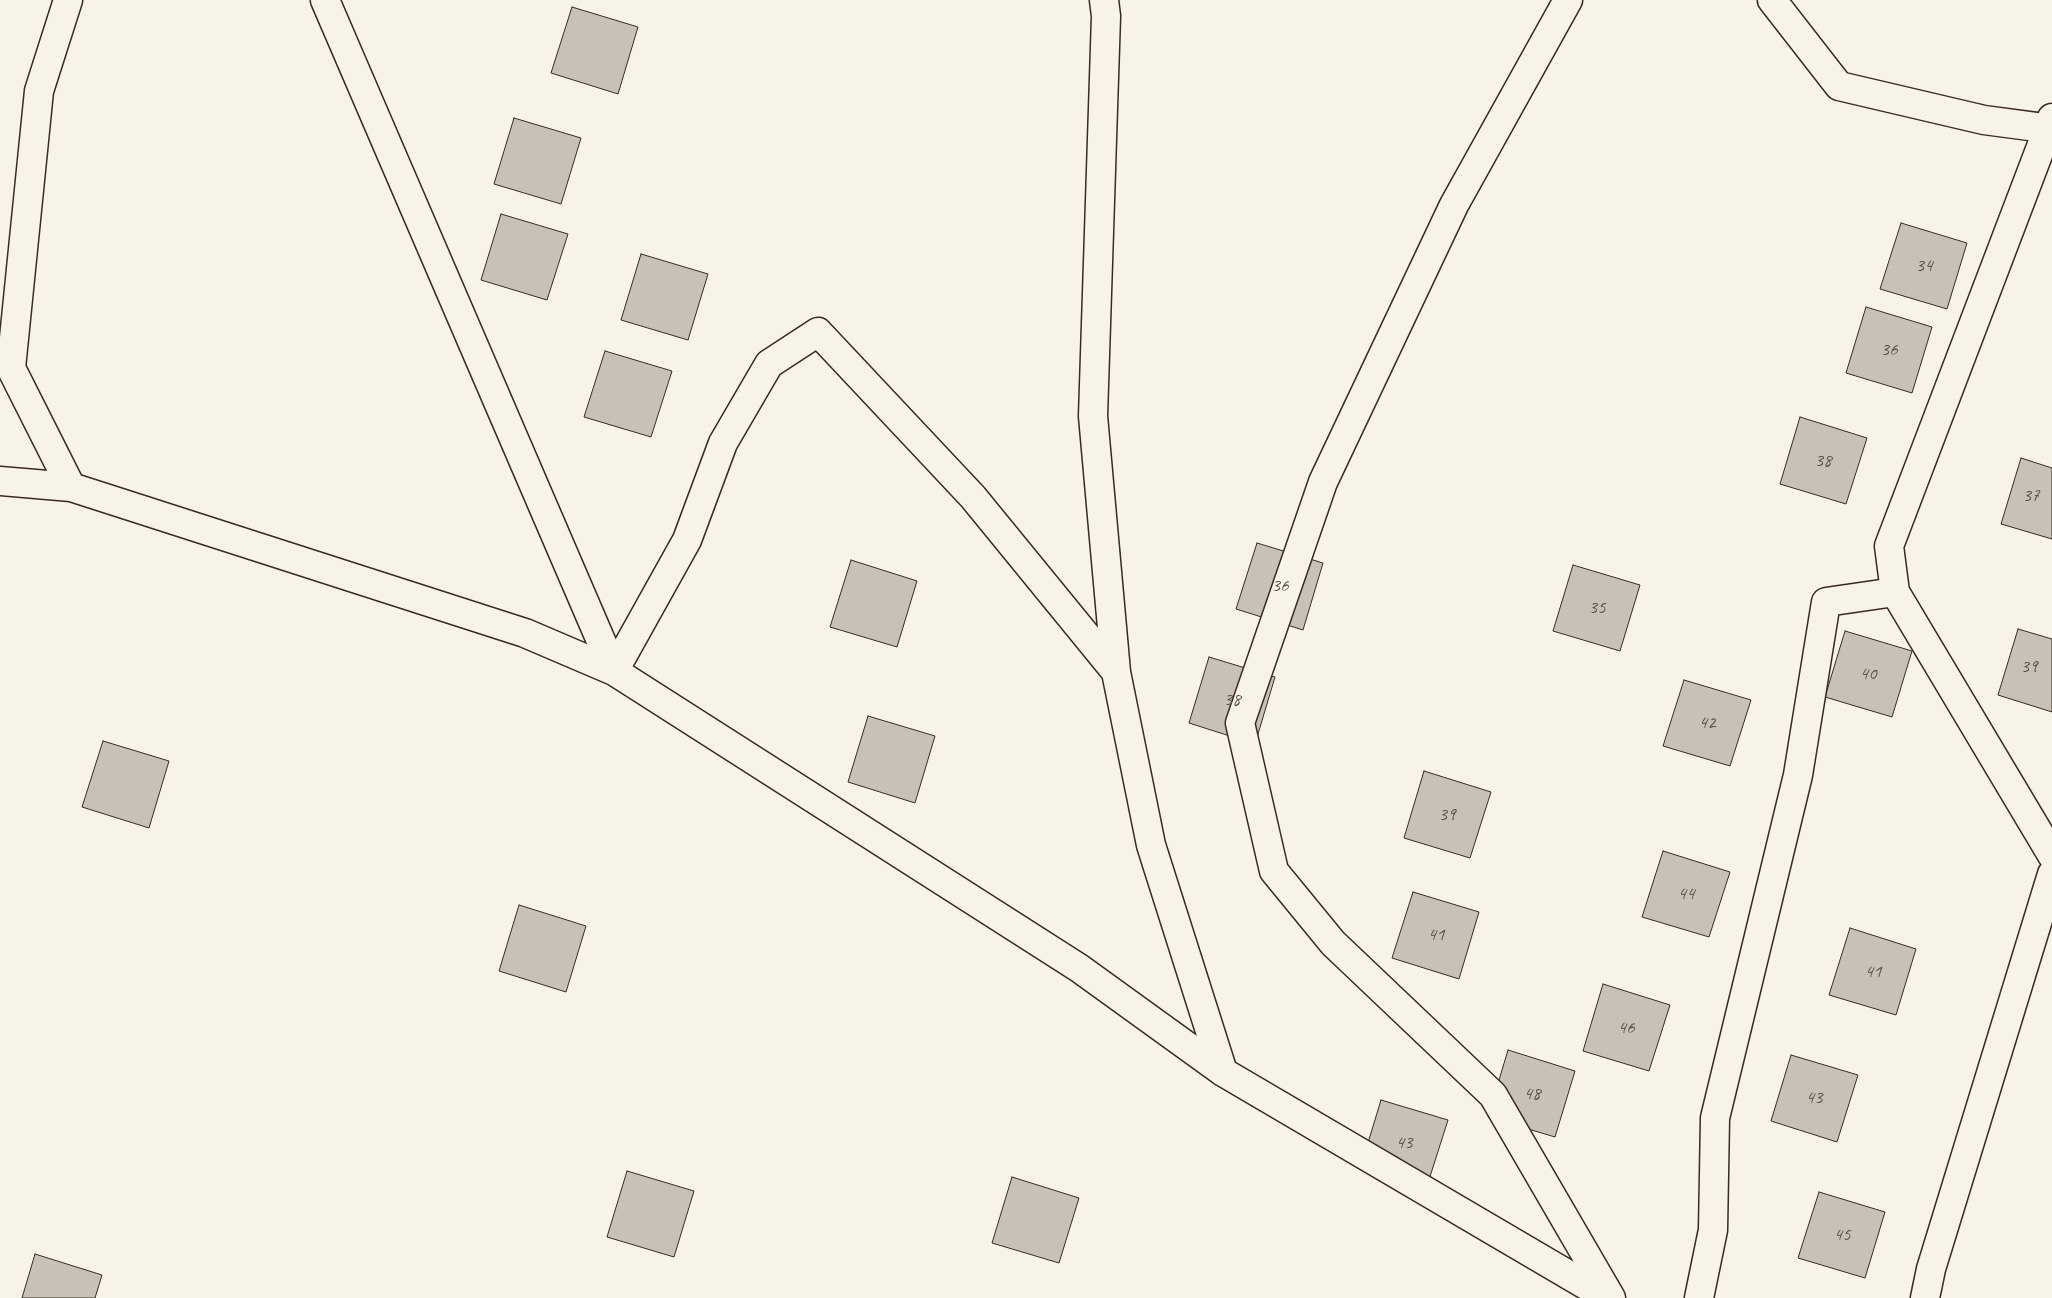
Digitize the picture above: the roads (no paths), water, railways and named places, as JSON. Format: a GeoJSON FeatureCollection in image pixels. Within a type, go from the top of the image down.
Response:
{"type":"FeatureCollection","features":[{"type":"Feature","properties":{"kind":"lane"},"geometry":{"type":"LineString","coordinates":[[68,0],[39,91],[11,368],[70,487]]}},
{"type":"Feature","properties":{"kind":"lane"},"geometry":{"type":"LineString","coordinates":[[325,0],[614,671]]}},
{"type":"Feature","properties":{"kind":"lane"},"geometry":{"type":"LineString","coordinates":[[1104,0],[1106,16],[1093,416],[1116,672],[1152,844],[1223,1072]]}},
{"type":"Feature","properties":{"kind":"lane"},"geometry":{"type":"LineString","coordinates":[[1568,0],[1454,204],[1323,482],[1240,723],[1274,870],[1333,943],[1493,1095],[1610,1298]]}},
{"type":"Feature","properties":{"kind":"lane"},"geometry":{"type":"LineString","coordinates":[[1772,0],[1839,86],[1984,120],[2051,125],[1889,546],[1896,592],[2052,856]]}},
{"type":"Feature","properties":{"kind":"lane"},"geometry":{"type":"LineString","coordinates":[[614,671],[687,540],[724,443],[769,364],[818,332],[973,497],[1116,672]]}},
{"type":"Feature","properties":{"kind":"lane"},"geometry":{"type":"LineString","coordinates":[[0,481],[70,487],[525,633],[614,671],[1079,968],[1223,1072],[1610,1298]]}},
{"type":"Feature","properties":{"kind":"lane"},"geometry":{"type":"LineString","coordinates":[[1699,1298],[1712,1230],[1715,1118],[1798,775],[1826,602],[1896,592]]}},
{"type":"Feature","properties":{"kind":"lane"},"geometry":{"type":"LineString","coordinates":[[1926,1298],[1931,1269],[2052,874]]}}]}
